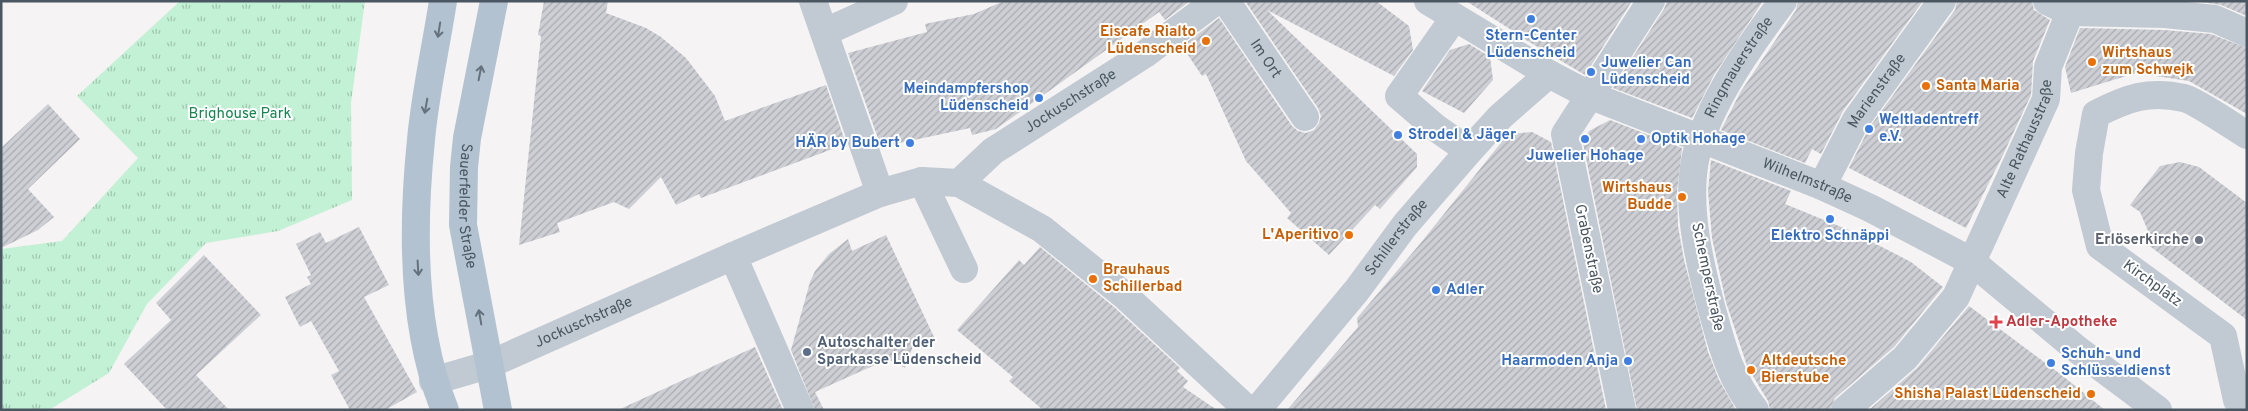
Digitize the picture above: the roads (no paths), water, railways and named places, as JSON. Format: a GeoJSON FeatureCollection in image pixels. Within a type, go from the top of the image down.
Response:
{"type":"FeatureCollection","features":[{"type":"Feature","properties":{"kind":"main road"},"geometry":{"type":"LineString","coordinates":[[443,1],[421,139],[416,220],[421,325],[433,381],[445,410]]}},
{"type":"Feature","properties":{"kind":"main road","name":"Sauerfelder Straße"},"geometry":{"type":"LineString","coordinates":[[494,1],[467,138],[464,167],[463,225],[498,410]]}},
{"type":"Feature","properties":{"kind":"street"},"geometry":{"type":"LineString","coordinates":[[813,1],[880,193]]}},
{"type":"Feature","properties":{"kind":"street"},"geometry":{"type":"LineString","coordinates":[[825,32],[894,1]]}},
{"type":"Feature","properties":{"kind":"street","name":"Wilhelmstraße"},"geometry":{"type":"LineString","coordinates":[[1428,1],[1549,74],[1589,95],[1822,186],[1870,208],[1971,261],[2078,350],[2158,410]]}},
{"type":"Feature","properties":{"kind":"street","name":"Grabenstraße"},"geometry":{"type":"LineString","coordinates":[[1622,410],[1565,134],[1651,1]]}},
{"type":"Feature","properties":{"kind":"street","name":"Ringmauerstraße"},"geometry":{"type":"LineString","coordinates":[[1702,138],[1731,78],[1755,38],[1783,1]]}},
{"type":"Feature","properties":{"kind":"street","name":"Marienstraße"},"geometry":{"type":"LineString","coordinates":[[1822,186],[1856,120],[1942,1]]}},
{"type":"Feature","properties":{"kind":"street","name":"Jockuschstraße"},"geometry":{"type":"LineString","coordinates":[[433,381],[488,365],[732,256],[880,193],[922,181],[959,183],[993,151],[1137,59],[1210,4]]}},
{"type":"Feature","properties":{"kind":"street","name":"Im Ort"},"geometry":{"type":"LineString","coordinates":[[1210,4],[1305,117]]}},
{"type":"Feature","properties":{"kind":"street"},"geometry":{"type":"LineString","coordinates":[[2058,7],[2102,7],[2215,19],[2247,33]]}},
{"type":"Feature","properties":{"kind":"street","name":"Alte Rathausstraße"},"geometry":{"type":"LineString","coordinates":[[1845,410],[1905,358],[1956,297],[2046,99],[2048,67],[2058,7]]}},
{"type":"Feature","properties":{"kind":"street"},"geometry":{"type":"LineString","coordinates":[[1454,18],[1400,96],[1436,128],[1468,151]]}},
{"type":"Feature","properties":{"kind":"street","name":"Schillerstraße"},"geometry":{"type":"LineString","coordinates":[[1256,410],[1357,290],[1405,225],[1468,151],[1500,117],[1549,74]]}},
{"type":"Feature","properties":{"kind":"street","name":"Kirchplatz"},"geometry":{"type":"LineString","coordinates":[[2238,401],[2223,336],[2100,246],[2086,190],[2089,152],[2096,114],[2140,95],[2185,98],[2247,135]]}},
{"type":"Feature","properties":{"kind":"street","name":"Schemperstraße"},"geometry":{"type":"LineString","coordinates":[[1702,138],[1692,174],[1694,227],[1708,292],[1727,363],[1755,410]]}},
{"type":"Feature","properties":{"kind":"street"},"geometry":{"type":"LineString","coordinates":[[922,181],[964,269]]}},
{"type":"Feature","properties":{"kind":"street"},"geometry":{"type":"LineString","coordinates":[[959,183],[1042,229],[1124,295],[1248,410]]}},
{"type":"Feature","properties":{"kind":"street"},"geometry":{"type":"LineString","coordinates":[[732,256],[800,410]]}},
{"type":"Feature","properties":{"kind":"place","name":"Stern-Center Lüdenscheid"},"geometry":{"type":"Point","coordinates":[1531,19]}},
{"type":"Feature","properties":{"kind":"place","name":"Eiscafe Rialto Lüdenscheid"},"geometry":{"type":"Point","coordinates":[1206,41]}},
{"type":"Feature","properties":{"kind":"place","name":"Wirtshaus zum Schwejk"},"geometry":{"type":"Point","coordinates":[2092,62]}},
{"type":"Feature","properties":{"kind":"place","name":"Juwelier Can Lüdenscheid"},"geometry":{"type":"Point","coordinates":[1591,72]}},
{"type":"Feature","properties":{"kind":"place","name":"Santa Maria"},"geometry":{"type":"Point","coordinates":[1926,86]}},
{"type":"Feature","properties":{"kind":"place","name":"Meindampfershop Lüdenscheid"},"geometry":{"type":"Point","coordinates":[1039,98]}},
{"type":"Feature","properties":{"kind":"place","name":"Weltladentreff e.V."},"geometry":{"type":"Point","coordinates":[1869,129]}},
{"type":"Feature","properties":{"kind":"place","name":"Strodel & Jäger"},"geometry":{"type":"Point","coordinates":[1398,135]}},
{"type":"Feature","properties":{"kind":"place","name":"Juwelier Hohage"},"geometry":{"type":"Point","coordinates":[1585,139]}},
{"type":"Feature","properties":{"kind":"place","name":"Optik Hohage"},"geometry":{"type":"Point","coordinates":[1641,139]}},
{"type":"Feature","properties":{"kind":"place","name":"HÄR by Bubert"},"geometry":{"type":"Point","coordinates":[910,143]}},
{"type":"Feature","properties":{"kind":"place","name":"Wirtshaus Budde"},"geometry":{"type":"Point","coordinates":[1682,197]}},
{"type":"Feature","properties":{"kind":"place","name":"Elektro Schnäppi"},"geometry":{"type":"Point","coordinates":[1830,219]}},
{"type":"Feature","properties":{"kind":"place","name":"L'Aperitivo"},"geometry":{"type":"Point","coordinates":[1349,235]}},
{"type":"Feature","properties":{"kind":"place","name":"Erlöserkirche"},"geometry":{"type":"Point","coordinates":[2199,240]}},
{"type":"Feature","properties":{"kind":"place","name":"Brauhaus Schillerbad"},"geometry":{"type":"Point","coordinates":[1093,279]}},
{"type":"Feature","properties":{"kind":"place","name":"Adler"},"geometry":{"type":"Point","coordinates":[1436,290]}},
{"type":"Feature","properties":{"kind":"place","name":"Adler-Apotheke"},"geometry":{"type":"Point","coordinates":[1996,322]}},
{"type":"Feature","properties":{"kind":"place","name":"Autoschalter der Sparkasse Lüdenscheid"},"geometry":{"type":"Point","coordinates":[807,352]}},
{"type":"Feature","properties":{"kind":"place","name":"Haarmoden Anja"},"geometry":{"type":"Point","coordinates":[1628,361]}},
{"type":"Feature","properties":{"kind":"place","name":"Schuh- und Schlüsseldienst"},"geometry":{"type":"Point","coordinates":[2051,363]}},
{"type":"Feature","properties":{"kind":"place","name":"Altdeutsche Bierstube"},"geometry":{"type":"Point","coordinates":[1751,370]}},
{"type":"Feature","properties":{"kind":"place","name":"Shisha Palast Lüdenscheid"},"geometry":{"type":"Point","coordinates":[2091,394]}},
{"type":"Feature","properties":{"kind":"park label","name":"Brighouse Park"},"geometry":{"type":"Point","coordinates":[240,114]}}]}
